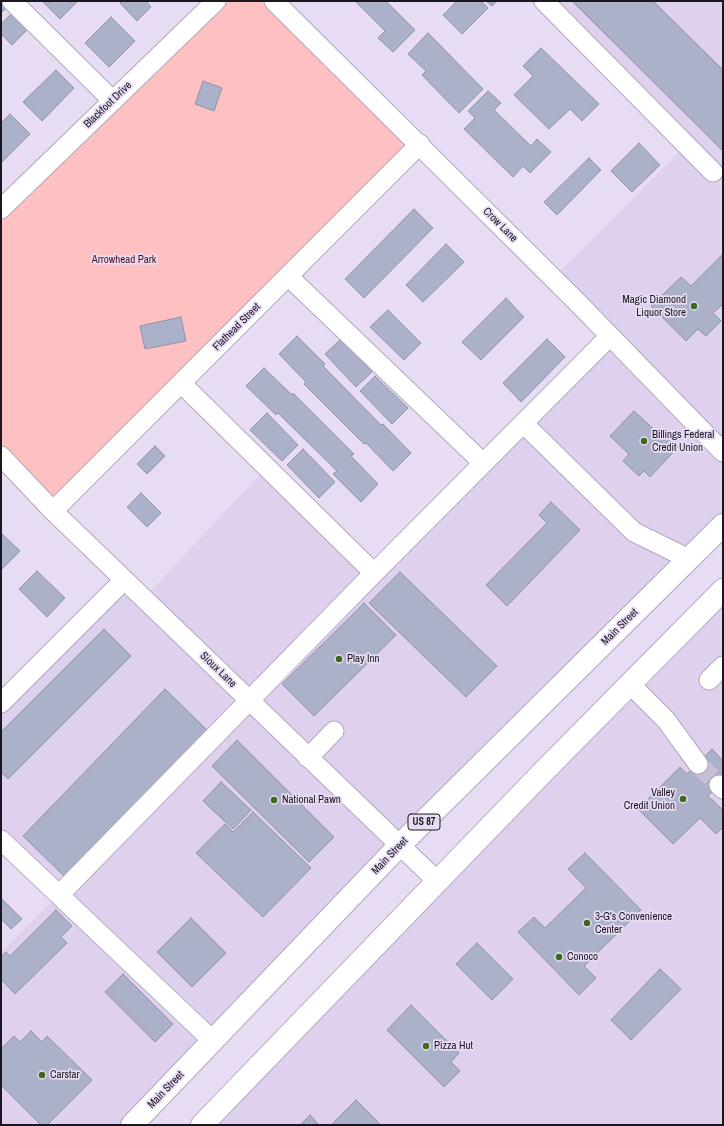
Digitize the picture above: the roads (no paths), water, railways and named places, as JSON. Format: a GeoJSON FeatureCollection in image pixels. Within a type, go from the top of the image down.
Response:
{"type":"FeatureCollection","features":[{"type":"Feature","properties":{"kind":"main road","name":"Main Street"},"geometry":{"type":"LineString","coordinates":[[132,1125],[399,846],[723,525]]}},
{"type":"Feature","properties":{"kind":"main road"},"geometry":{"type":"LineString","coordinates":[[202,1125],[437,881],[723,590]]}},
{"type":"Feature","properties":{"kind":"street"},"geometry":{"type":"LineString","coordinates":[[12,1],[113,101]]}},
{"type":"Feature","properties":{"kind":"street","name":"Blackfoot Drive"},"geometry":{"type":"LineString","coordinates":[[3,203],[113,101],[216,1]]}},
{"type":"Feature","properties":{"kind":"street","name":"Crow Lane"},"geometry":{"type":"LineString","coordinates":[[274,1],[420,144],[723,452]]}},
{"type":"Feature","properties":{"kind":"street"},"geometry":{"type":"LineString","coordinates":[[544,1],[713,172]]}},
{"type":"Feature","properties":{"kind":"street","name":"Flathead Street"},"geometry":{"type":"LineString","coordinates":[[53,511],[420,144]]}},
{"type":"Feature","properties":{"kind":"street"},"geometry":{"type":"LineString","coordinates":[[288,276],[483,463]]}},
{"type":"Feature","properties":{"kind":"street"},"geometry":{"type":"LineString","coordinates":[[59,895],[250,702],[374,573],[610,336]]}},
{"type":"Feature","properties":{"kind":"street"},"geometry":{"type":"LineString","coordinates":[[181,383],[374,573]]}},
{"type":"Feature","properties":{"kind":"street"},"geometry":{"type":"LineString","coordinates":[[523,423],[634,532],[689,559]]}},
{"type":"Feature","properties":{"kind":"street","name":"Sioux Lane"},"geometry":{"type":"LineString","coordinates":[[1,456],[53,511],[437,881]]}},
{"type":"Feature","properties":{"kind":"street"},"geometry":{"type":"LineString","coordinates":[[1,703],[124,580]]}},
{"type":"Feature","properties":{"kind":"street"},"geometry":{"type":"LineString","coordinates":[[709,680],[723,666]]}},
{"type":"Feature","properties":{"kind":"street"},"geometry":{"type":"LineString","coordinates":[[630,684],[666,720],[698,764]]}},
{"type":"Feature","properties":{"kind":"street"},"geometry":{"type":"LineString","coordinates":[[308,758],[334,731]]}},
{"type":"Feature","properties":{"kind":"street"},"geometry":{"type":"LineString","coordinates":[[1,840],[213,1041]]}},
{"type":"Feature","properties":{"kind":"tunnel"},"geometry":{"type":"LineString","coordinates":[[698,764],[719,785]]}},
{"type":"Feature","properties":{"kind":"place","name":"Magic Diamond Liquor Store"},"geometry":{"type":"Point","coordinates":[694,306]}},
{"type":"Feature","properties":{"kind":"place","name":"Billings Federal Credit Union"},"geometry":{"type":"Point","coordinates":[644,441]}},
{"type":"Feature","properties":{"kind":"place","name":"Play Inn"},"geometry":{"type":"Point","coordinates":[339,659]}},
{"type":"Feature","properties":{"kind":"place","name":"Valley Credit Union"},"geometry":{"type":"Point","coordinates":[683,799]}},
{"type":"Feature","properties":{"kind":"place","name":"National Pawn"},"geometry":{"type":"Point","coordinates":[274,800]}},
{"type":"Feature","properties":{"kind":"place","name":"3-G's Convenience Center"},"geometry":{"type":"Point","coordinates":[587,923]}},
{"type":"Feature","properties":{"kind":"place","name":"Conoco"},"geometry":{"type":"Point","coordinates":[559,957]}},
{"type":"Feature","properties":{"kind":"place","name":"Pizza Hut"},"geometry":{"type":"Point","coordinates":[426,1046]}},
{"type":"Feature","properties":{"kind":"place","name":"Carstar"},"geometry":{"type":"Point","coordinates":[42,1075]}},
{"type":"Feature","properties":{"kind":"park label","name":"Arrowhead Park"},"geometry":{"type":"Point","coordinates":[124,260]}}]}
